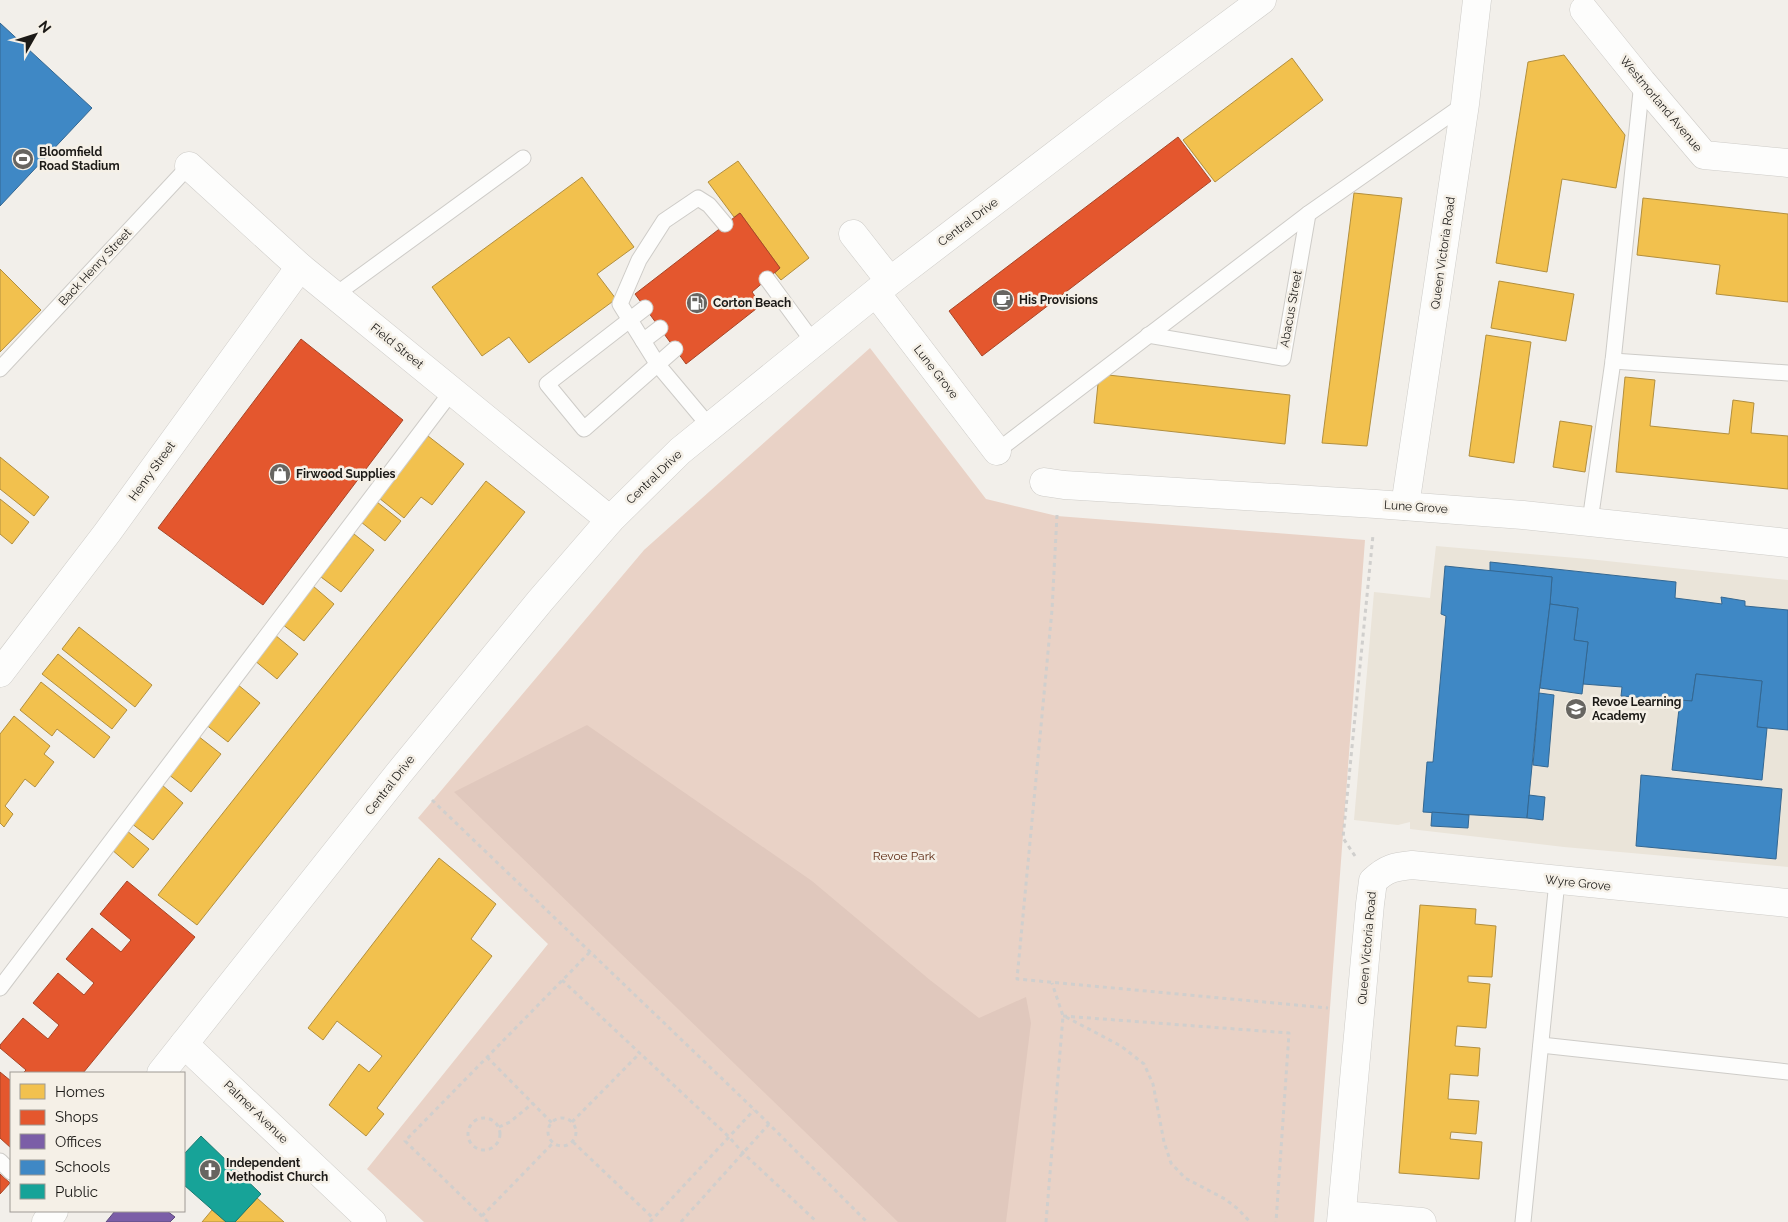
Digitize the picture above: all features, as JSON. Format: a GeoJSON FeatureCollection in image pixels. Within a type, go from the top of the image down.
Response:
{"type":"FeatureCollection","features":[{"type":"Feature","properties":{"kind":"street","name":"Central Drive"},"geometry":{"type":"LineString","coordinates":[[162,1072],[399,772],[540,601],[610,520],[680,450],[883,287],[1114,110],[1262,0]]}},
{"type":"Feature","properties":{"kind":"street","name":"Queen Victoria Road"},"geometry":{"type":"LineString","coordinates":[[1405,506],[1465,104],[1477,0]]}},
{"type":"Feature","properties":{"kind":"street","name":"Westmorland Avenue"},"geometry":{"type":"LineString","coordinates":[[1591,5],[1642,82],[1704,155],[1788,163]]}},
{"type":"Feature","properties":{"kind":"street","name":"Field Street"},"geometry":{"type":"LineString","coordinates":[[189,166],[334,296],[610,520]]}},
{"type":"Feature","properties":{"kind":"street","name":"Lune Grove"},"geometry":{"type":"LineString","coordinates":[[853,234],[883,287],[997,451]]}},
{"type":"Feature","properties":{"kind":"street","name":"Henry Street"},"geometry":{"type":"LineString","coordinates":[[0,673],[107,533],[300,267]]}},
{"type":"Feature","properties":{"kind":"street","name":"Lune Grove"},"geometry":{"type":"LineString","coordinates":[[1054,484],[1405,506],[1590,521],[1788,543]]}},
{"type":"Feature","properties":{"kind":"street","name":"Wyre Grove"},"geometry":{"type":"LineString","coordinates":[[1373,881],[1384,871],[1394,867],[1412,866],[1788,903]]}},
{"type":"Feature","properties":{"kind":"street","name":"Queen Victoria Road"},"geometry":{"type":"LineString","coordinates":[[1342,1218],[1373,881]]}},
{"type":"Feature","properties":{"kind":"street","name":"Palmer Avenue"},"geometry":{"type":"LineString","coordinates":[[184,1044],[372,1222]]}},
{"type":"Feature","properties":{"kind":"street"},"geometry":{"type":"LineString","coordinates":[[1342,1218],[1422,1222]]}},
{"type":"Feature","properties":{"kind":"lane"},"geometry":{"type":"LineString","coordinates":[[1590,521],[1613,361],[1642,82]]}},
{"type":"Feature","properties":{"kind":"lane"},"geometry":{"type":"LineString","coordinates":[[997,451],[1308,214],[1465,104]]}},
{"type":"Feature","properties":{"kind":"lane"},"geometry":{"type":"LineString","coordinates":[[334,296],[523,158]]}},
{"type":"Feature","properties":{"kind":"lane","name":"Back Henry Street"},"geometry":{"type":"LineString","coordinates":[[0,369],[189,166]]}},
{"type":"Feature","properties":{"kind":"lane"},"geometry":{"type":"LineString","coordinates":[[710,427],[658,364],[620,304],[639,260],[664,221],[698,198],[709,205],[725,224]]}},
{"type":"Feature","properties":{"kind":"lane","name":"Abacus Street"},"geometry":{"type":"LineString","coordinates":[[1148,335],[1283,358],[1308,214]]}},
{"type":"Feature","properties":{"kind":"lane"},"geometry":{"type":"LineString","coordinates":[[767,279],[814,343]]}},
{"type":"Feature","properties":{"kind":"lane"},"geometry":{"type":"LineString","coordinates":[[645,308],[547,384],[584,429],[676,349]]}},
{"type":"Feature","properties":{"kind":"lane"},"geometry":{"type":"LineString","coordinates":[[643,341],[660,328]]}},
{"type":"Feature","properties":{"kind":"lane"},"geometry":{"type":"LineString","coordinates":[[1613,361],[1788,373]]}},
{"type":"Feature","properties":{"kind":"lane"},"geometry":{"type":"LineString","coordinates":[[0,988],[452,391]]}},
{"type":"Feature","properties":{"kind":"lane"},"geometry":{"type":"LineString","coordinates":[[1523,1222],[1557,880]]}},
{"type":"Feature","properties":{"kind":"lane"},"geometry":{"type":"LineString","coordinates":[[1541,1045],[1788,1072]]}},
{"type":"Feature","properties":{"kind":"lane"},"geometry":{"type":"LineString","coordinates":[[0,1161],[10,1171]]}},
{"type":"Feature","properties":{"kind":"path"},"geometry":{"type":"LineString","coordinates":[[1054,484],[1057,516],[1052,610],[1017,979],[1361,1011]]}},
{"type":"Feature","properties":{"kind":"path","name":"Queen Victoria Road"},"geometry":{"type":"LineString","coordinates":[[1373,881],[1342,838],[1376,504]]}},
{"type":"Feature","properties":{"kind":"path"},"geometry":{"type":"LineString","coordinates":[[432,800],[769,1124],[867,1222]]}},
{"type":"Feature","properties":{"kind":"path"},"geometry":{"type":"LineString","coordinates":[[488,1222],[405,1141],[590,952]]}},
{"type":"Feature","properties":{"kind":"path"},"geometry":{"type":"LineString","coordinates":[[562,980],[729,1137],[743,1153],[816,1222]]}},
{"type":"Feature","properties":{"kind":"path"},"geometry":{"type":"LineString","coordinates":[[1046,1222],[1063,1016],[1052,983]]}},
{"type":"Feature","properties":{"kind":"path"},"geometry":{"type":"LineString","coordinates":[[1063,1016],[1121,1046],[1144,1064],[1154,1084],[1164,1142],[1170,1163],[1185,1178],[1224,1199],[1238,1209],[1250,1222]]}},
{"type":"Feature","properties":{"kind":"path"},"geometry":{"type":"LineString","coordinates":[[1063,1016],[1289,1033],[1276,1222]]}},
{"type":"Feature","properties":{"kind":"path"},"geometry":{"type":"LineString","coordinates":[[572,1122],[640,1053]]}},
{"type":"Feature","properties":{"kind":"path"},"geometry":{"type":"LineString","coordinates":[[487,1057],[552,1123]]}},
{"type":"Feature","properties":{"kind":"path"},"geometry":{"type":"LineString","coordinates":[[499,1128],[510,1122],[533,1103]]}},
{"type":"Feature","properties":{"kind":"path"},"geometry":{"type":"LineString","coordinates":[[650,1222],[754,1110]]}},
{"type":"Feature","properties":{"kind":"path"},"geometry":{"type":"LineString","coordinates":[[480,1118],[494,1121],[499,1128],[500,1136],[498,1141],[491,1148],[480,1149],[475,1147],[469,1138],[468,1128],[475,1120],[480,1118]]}},
{"type":"Feature","properties":{"kind":"path"},"geometry":{"type":"LineString","coordinates":[[560,1118],[568,1119],[572,1122],[577,1135],[573,1142],[562,1146],[553,1143],[548,1131],[552,1123],[560,1118]]}},
{"type":"Feature","properties":{"kind":"path"},"geometry":{"type":"LineString","coordinates":[[681,1222],[769,1124]]}},
{"type":"Feature","properties":{"kind":"path"},"geometry":{"type":"LineString","coordinates":[[573,1142],[653,1218]]}},
{"type":"Feature","properties":{"kind":"path"},"geometry":{"type":"LineString","coordinates":[[482,1216],[553,1143]]}},
{"type":"Feature","properties":{"kind":"shaded area","name":"Revoe Learning Academy"},"geometry":{"type":"Polygon","coordinates":[[[1436,546],[1588,559],[1788,580],[1788,867],[1564,847],[1410,829],[1410,822],[1398,825],[1354,820],[1374,592],[1430,598],[1436,546]]]}},
{"type":"Feature","properties":{"kind":"shaded area"},"geometry":{"type":"Polygon","coordinates":[[[587,725],[812,881],[930,980],[979,1018],[1026,997],[1031,1023],[1006,1222],[898,1222],[454,792],[587,725]]]}},
{"type":"Feature","properties":{"kind":"green space","name":"Revoe Park"},"geometry":{"type":"Polygon","coordinates":[[[870,348],[986,499],[1057,516],[1365,540],[1314,1222],[424,1222],[367,1169],[548,944],[418,818],[644,550],[870,348]]]}},
{"type":"Feature","properties":{"kind":"building: Homes"},"geometry":{"type":"Polygon","coordinates":[[[1564,55],[1625,135],[1616,188],[1562,179],[1547,272],[1496,263],[1528,62],[1564,55]]]}},
{"type":"Feature","properties":{"kind":"building: Homes"},"geometry":{"type":"Polygon","coordinates":[[[1292,58],[1323,100],[1215,182],[1183,140],[1292,58]]]}},
{"type":"Feature","properties":{"kind":"building: Homes"},"geometry":{"type":"Polygon","coordinates":[[[738,161],[809,258],[781,280],[775,273],[780,268],[740,213],[734,217],[708,182],[738,161]]]}},
{"type":"Feature","properties":{"kind":"building: Homes"},"geometry":{"type":"Polygon","coordinates":[[[582,177],[634,247],[597,274],[616,299],[529,363],[509,337],[482,356],[432,287],[582,177]]]}},
{"type":"Feature","properties":{"kind":"building: Homes"},"geometry":{"type":"Polygon","coordinates":[[[1354,193],[1402,198],[1367,446],[1322,443],[1354,193]]]}},
{"type":"Feature","properties":{"kind":"building: Homes"},"geometry":{"type":"Polygon","coordinates":[[[1643,198],[1788,214],[1788,302],[1716,294],[1720,265],[1637,255],[1643,198]]]}},
{"type":"Feature","properties":{"kind":"building: Homes"},"geometry":{"type":"Polygon","coordinates":[[[0,269],[41,310],[0,352],[0,269]]]}},
{"type":"Feature","properties":{"kind":"building: Homes"},"geometry":{"type":"Polygon","coordinates":[[[1499,281],[1574,294],[1566,341],[1491,328],[1499,281]]]}},
{"type":"Feature","properties":{"kind":"building: Homes"},"geometry":{"type":"Polygon","coordinates":[[[1486,335],[1531,342],[1514,463],[1469,456],[1486,335]]]}},
{"type":"Feature","properties":{"kind":"building: Homes"},"geometry":{"type":"Polygon","coordinates":[[[1099,374],[1290,395],[1285,444],[1094,423],[1099,374]]]}},
{"type":"Feature","properties":{"kind":"building: Homes"},"geometry":{"type":"Polygon","coordinates":[[[1625,377],[1655,380],[1650,426],[1729,434],[1733,400],[1754,403],[1751,433],[1788,436],[1788,489],[1616,472],[1625,377]]]}},
{"type":"Feature","properties":{"kind":"building: Homes"},"geometry":{"type":"Polygon","coordinates":[[[1560,421],[1592,426],[1585,472],[1553,467],[1560,421]]]}},
{"type":"Feature","properties":{"kind":"building: Homes"},"geometry":{"type":"Polygon","coordinates":[[[428,436],[464,464],[432,505],[421,497],[404,518],[379,498],[428,436]]]}},
{"type":"Feature","properties":{"kind":"building: Homes"},"geometry":{"type":"Polygon","coordinates":[[[0,457],[49,497],[34,516],[0,489],[0,457]]]}},
{"type":"Feature","properties":{"kind":"building: Homes"},"geometry":{"type":"Polygon","coordinates":[[[486,481],[525,512],[197,925],[158,895],[486,481]]]}},
{"type":"Feature","properties":{"kind":"building: Homes"},"geometry":{"type":"Polygon","coordinates":[[[0,499],[29,522],[12,544],[0,534],[0,499]]]}},
{"type":"Feature","properties":{"kind":"building: Homes"},"geometry":{"type":"Polygon","coordinates":[[[377,502],[401,521],[385,541],[361,522],[377,502]]]}},
{"type":"Feature","properties":{"kind":"building: Homes"},"geometry":{"type":"Polygon","coordinates":[[[354,534],[374,550],[341,592],[321,577],[354,534]]]}},
{"type":"Feature","properties":{"kind":"building: Homes"},"geometry":{"type":"Polygon","coordinates":[[[313,586],[334,604],[304,641],[282,624],[313,586]]]}},
{"type":"Feature","properties":{"kind":"building: Homes"},"geometry":{"type":"Polygon","coordinates":[[[79,627],[152,685],[135,707],[62,649],[79,627]]]}},
{"type":"Feature","properties":{"kind":"building: Homes"},"geometry":{"type":"Polygon","coordinates":[[[275,635],[298,654],[277,679],[254,660],[275,635]]]}},
{"type":"Feature","properties":{"kind":"building: Homes"},"geometry":{"type":"Polygon","coordinates":[[[58,654],[127,710],[112,729],[42,674],[58,654]]]}},
{"type":"Feature","properties":{"kind":"building: Homes"},"geometry":{"type":"Polygon","coordinates":[[[41,682],[110,737],[94,758],[57,729],[52,736],[20,710],[41,682]]]}},
{"type":"Feature","properties":{"kind":"building: Homes"},"geometry":{"type":"Polygon","coordinates":[[[237,684],[260,703],[228,742],[205,724],[237,684]]]}},
{"type":"Feature","properties":{"kind":"building: Homes"},"geometry":{"type":"Polygon","coordinates":[[[14,716],[50,746],[44,754],[54,762],[35,787],[25,779],[5,806],[13,814],[4,827],[0,823],[0,734],[14,716]]]}},
{"type":"Feature","properties":{"kind":"building: Homes"},"geometry":{"type":"Polygon","coordinates":[[[198,736],[221,754],[191,792],[168,774],[198,736]]]}},
{"type":"Feature","properties":{"kind":"building: Homes"},"geometry":{"type":"Polygon","coordinates":[[[162,785],[183,803],[153,840],[131,823],[162,785]]]}},
{"type":"Feature","properties":{"kind":"building: Homes"},"geometry":{"type":"Polygon","coordinates":[[[126,830],[149,849],[133,868],[111,849],[126,830]]]}},
{"type":"Feature","properties":{"kind":"building: Homes"},"geometry":{"type":"Polygon","coordinates":[[[439,858],[496,904],[471,939],[492,956],[377,1108],[384,1114],[366,1136],[329,1105],[359,1064],[369,1072],[382,1056],[337,1021],[323,1040],[308,1028],[439,858]]]}},
{"type":"Feature","properties":{"kind":"building: Homes"},"geometry":{"type":"Polygon","coordinates":[[[1420,905],[1476,909],[1475,924],[1496,926],[1492,977],[1468,976],[1468,982],[1490,984],[1486,1028],[1457,1026],[1455,1046],[1480,1048],[1478,1076],[1450,1074],[1448,1099],[1479,1101],[1476,1134],[1451,1132],[1450,1139],[1482,1142],[1479,1179],[1399,1173],[1420,905]]]}},
{"type":"Feature","properties":{"kind":"building: Homes"},"geometry":{"type":"Polygon","coordinates":[[[257,1198],[284,1222],[235,1222],[257,1198]]]}},
{"type":"Feature","properties":{"kind":"building: Homes"},"geometry":{"type":"Polygon","coordinates":[[[212,1210],[226,1222],[202,1222],[212,1210]]]}},
{"type":"Feature","properties":{"kind":"building: Shops"},"geometry":{"type":"Polygon","coordinates":[[[1178,137],[1211,181],[982,356],[949,311],[1178,137]]]}},
{"type":"Feature","properties":{"kind":"building: Shops"},"geometry":{"type":"Polygon","coordinates":[[[740,213],[780,268],[752,292],[761,305],[686,364],[635,294],[740,213]]]}},
{"type":"Feature","properties":{"kind":"building: Shops","name":"Firwood Supplies"},"geometry":{"type":"Polygon","coordinates":[[[301,339],[403,420],[263,605],[158,528],[301,339]]]}},
{"type":"Feature","properties":{"kind":"building: Shops"},"geometry":{"type":"Polygon","coordinates":[[[127,881],[195,937],[84,1072],[24,1072],[26,1070],[0,1048],[0,1045],[23,1018],[48,1039],[59,1025],[33,1003],[58,973],[84,995],[94,983],[66,959],[92,928],[121,952],[131,940],[100,914],[127,881]]]}},
{"type":"Feature","properties":{"kind":"building: Shops"},"geometry":{"type":"Polygon","coordinates":[[[0,1072],[10,1080],[10,1147],[0,1138],[0,1072]]]}},
{"type":"Feature","properties":{"kind":"building: Shops"},"geometry":{"type":"Polygon","coordinates":[[[0,1174],[10,1183],[0,1194],[0,1174]]]}},
{"type":"Feature","properties":{"kind":"building: Offices"},"geometry":{"type":"Polygon","coordinates":[[[114,1212],[168,1212],[175,1217],[170,1222],[106,1222],[114,1212]]]}},
{"type":"Feature","properties":{"kind":"building: Schools","name":"Bloomfield Road Stadium"},"geometry":{"type":"Polygon","coordinates":[[[0,23],[92,108],[0,206],[0,23]]]}},
{"type":"Feature","properties":{"kind":"building: Schools"},"geometry":{"type":"Polygon","coordinates":[[[1490,562],[1676,582],[1675,598],[1722,604],[1721,597],[1745,601],[1745,606],[1788,610],[1788,730],[1757,727],[1762,681],[1696,674],[1692,701],[1621,696],[1622,687],[1583,684],[1588,642],[1574,640],[1578,608],[1550,604],[1552,577],[1490,571],[1490,562]]]}},
{"type":"Feature","properties":{"kind":"building: Schools"},"geometry":{"type":"Polygon","coordinates":[[[1445,566],[1552,577],[1527,818],[1423,812],[1427,762],[1433,762],[1446,616],[1441,614],[1445,566]]]}},
{"type":"Feature","properties":{"kind":"building: Schools"},"geometry":{"type":"Polygon","coordinates":[[[1550,604],[1578,608],[1574,640],[1588,642],[1582,694],[1540,688],[1550,604]]]}},
{"type":"Feature","properties":{"kind":"building: Schools"},"geometry":{"type":"Polygon","coordinates":[[[1696,674],[1762,681],[1757,727],[1767,728],[1762,780],[1672,770],[1680,700],[1692,701],[1696,674]]]}},
{"type":"Feature","properties":{"kind":"building: Schools"},"geometry":{"type":"Polygon","coordinates":[[[1539,693],[1554,695],[1548,767],[1533,765],[1539,693]]]}},
{"type":"Feature","properties":{"kind":"building: Schools"},"geometry":{"type":"Polygon","coordinates":[[[1641,775],[1782,789],[1776,859],[1636,846],[1641,775]]]}},
{"type":"Feature","properties":{"kind":"building: Schools"},"geometry":{"type":"Polygon","coordinates":[[[1529,795],[1545,797],[1543,820],[1527,818],[1529,795]]]}},
{"type":"Feature","properties":{"kind":"building: Schools"},"geometry":{"type":"Polygon","coordinates":[[[1432,812],[1469,815],[1468,828],[1431,826],[1432,812]]]}},
{"type":"Feature","properties":{"kind":"building: Public","name":"Independent Methodist Church"},"geometry":{"type":"Polygon","coordinates":[[[201,1136],[261,1194],[235,1222],[226,1222],[185,1186],[185,1153],[201,1136]]]}},
{"type":"Feature","properties":{"kind":"place","name":"Bloomfield Road Stadium"},"geometry":{"type":"Point","coordinates":[23,159]}},
{"type":"Feature","properties":{"kind":"place","name":"His Provisions"},"geometry":{"type":"Point","coordinates":[1003,300]}},
{"type":"Feature","properties":{"kind":"place","name":"Corton Beach"},"geometry":{"type":"Point","coordinates":[697,303]}},
{"type":"Feature","properties":{"kind":"place","name":"Firwood Supplies"},"geometry":{"type":"Point","coordinates":[280,474]}},
{"type":"Feature","properties":{"kind":"place","name":"Revoe Learning Academy"},"geometry":{"type":"Point","coordinates":[1576,709]}},
{"type":"Feature","properties":{"kind":"place","name":"Independent Methodist Church"},"geometry":{"type":"Point","coordinates":[210,1170]}}]}
